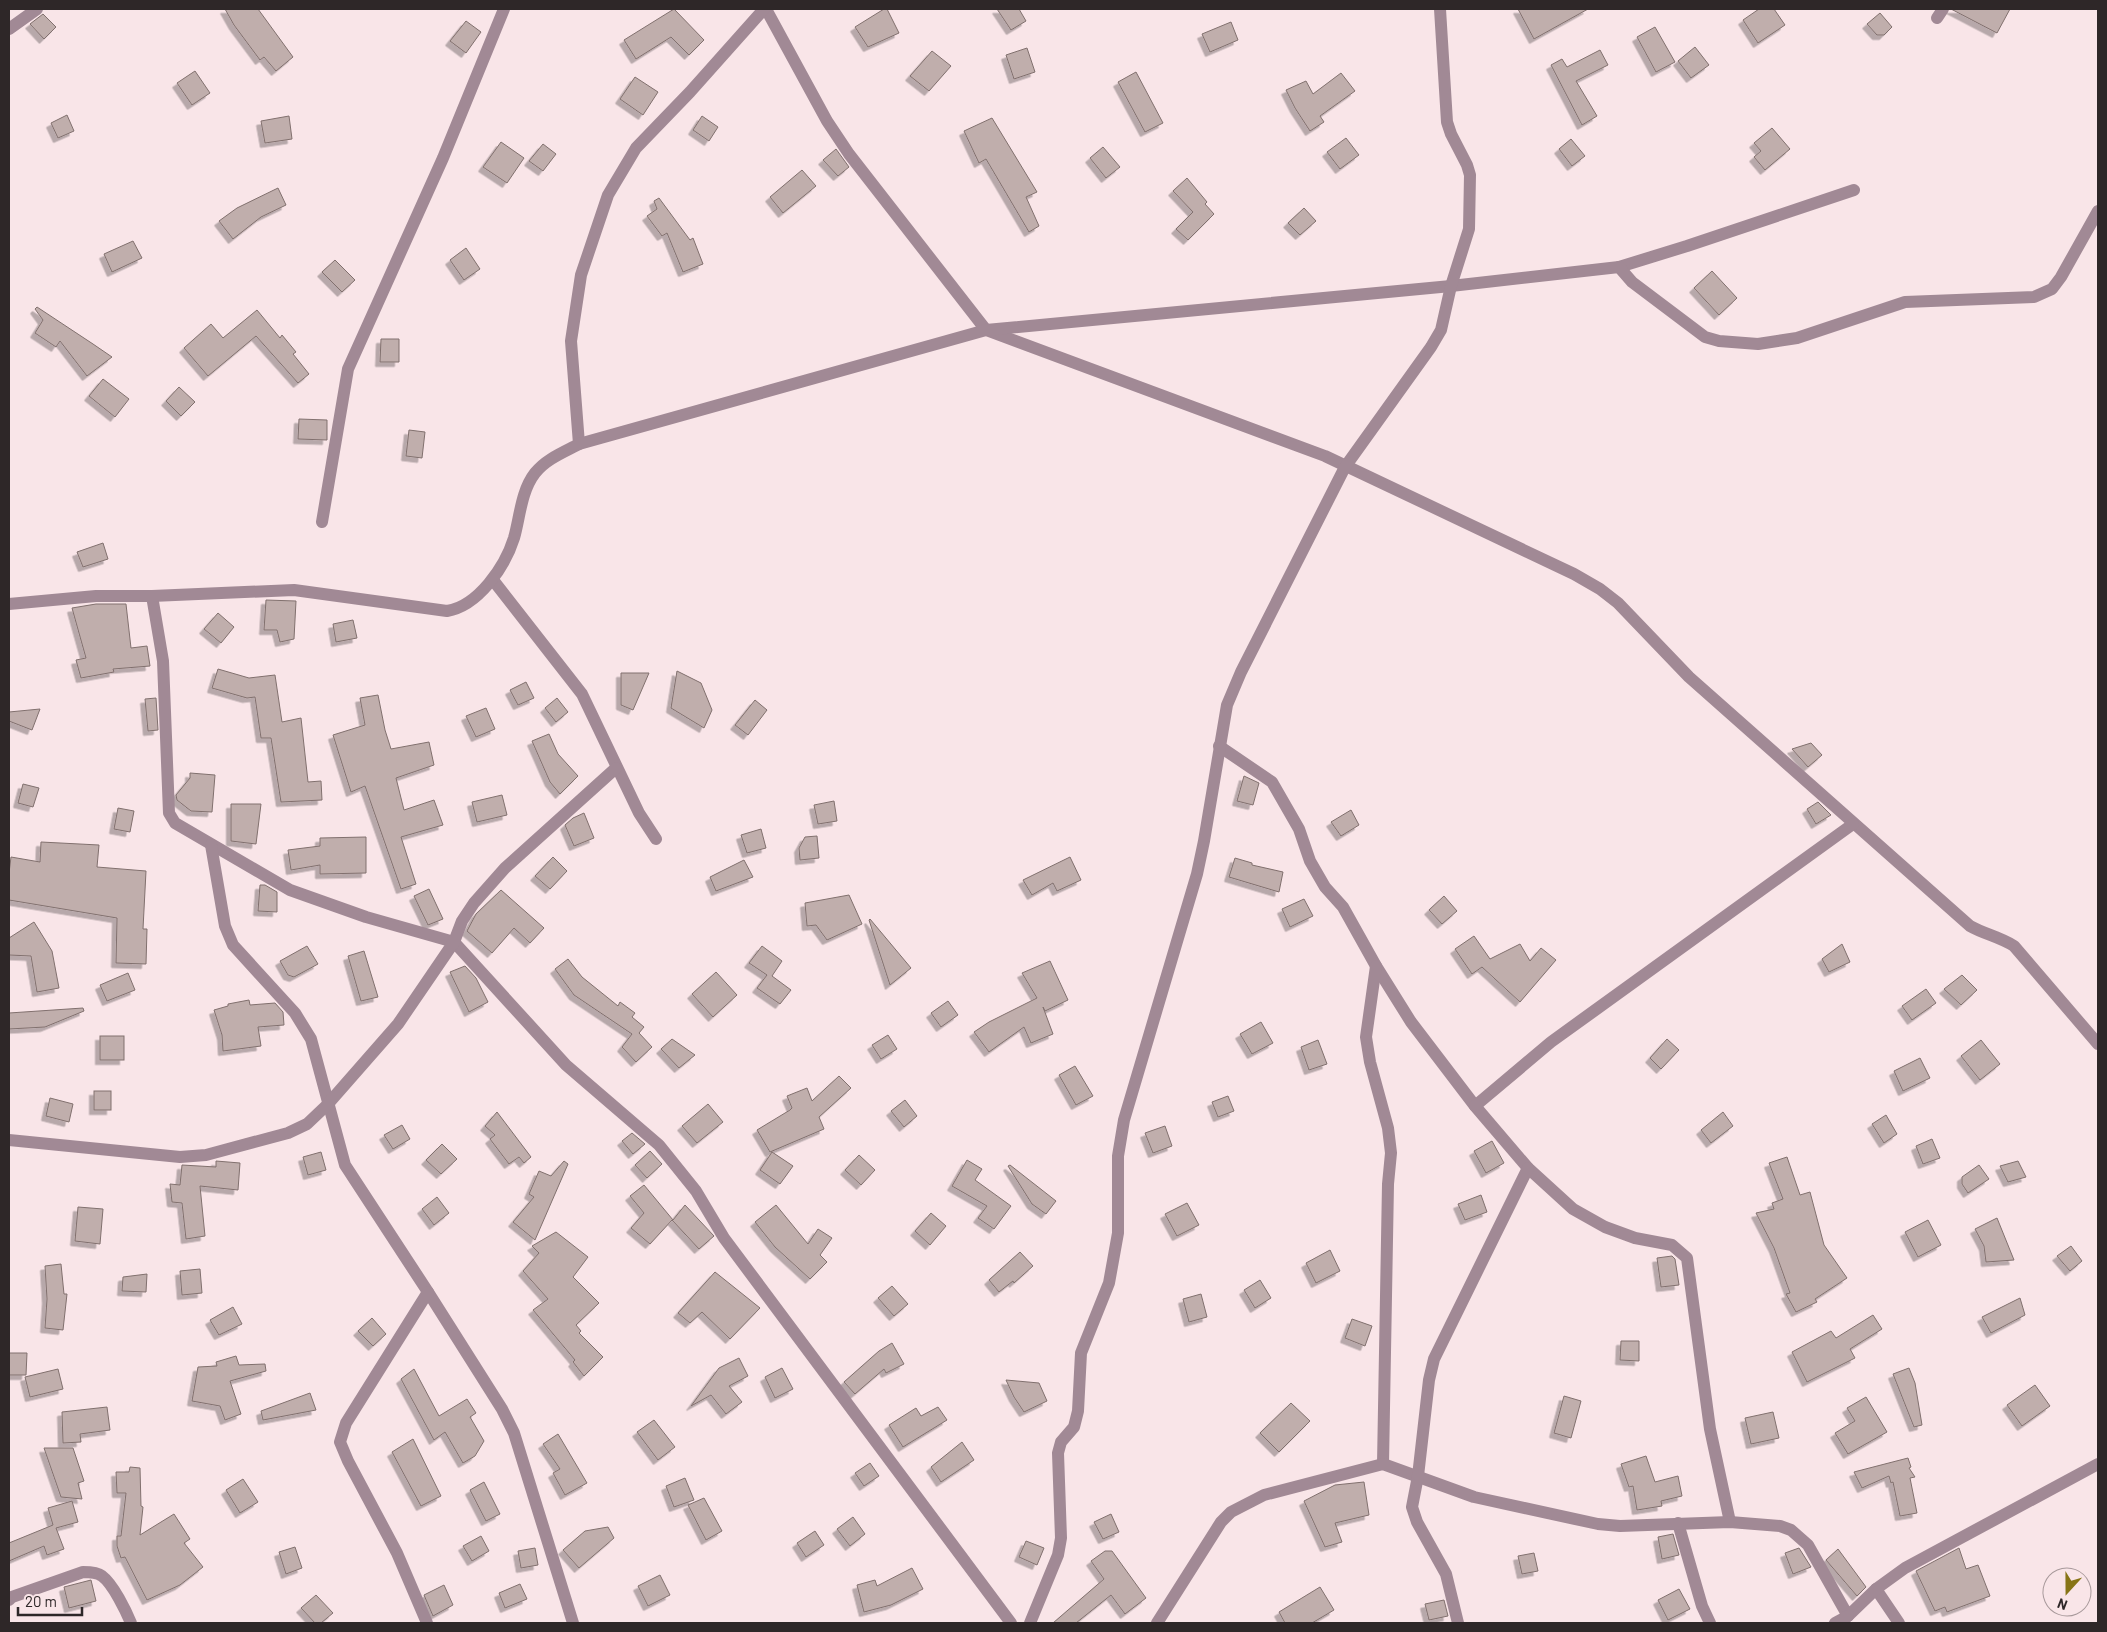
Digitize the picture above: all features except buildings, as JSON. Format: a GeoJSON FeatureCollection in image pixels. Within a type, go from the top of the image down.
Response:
{"type":"FeatureCollection","features":[{"type":"Feature","properties":{"kind":"street"},"geometry":{"type":"LineString","coordinates":[[9,29],[37,9]]}},
{"type":"Feature","properties":{"kind":"street"},"geometry":{"type":"LineString","coordinates":[[322,522],[348,370],[443,158],[504,9]]}},
{"type":"Feature","properties":{"kind":"street"},"geometry":{"type":"LineString","coordinates":[[579,444],[570,341],[582,275],[608,195],[636,148],[765,9],[827,121],[848,154],[986,330],[1304,447],[1574,574],[1600,589],[1618,603],[1689,676],[1853,824],[1970,926],[1978,931],[2005,940],[2014,946],[2098,1044]]}},
{"type":"Feature","properties":{"kind":"street"},"geometry":{"type":"LineString","coordinates":[[1030,1623],[1058,1555],[1061,1538],[1058,1453],[1061,1442],[1074,1428],[1078,1411],[1081,1352],[1109,1283],[1118,1233],[1118,1156],[1124,1120],[1197,874],[1227,705],[1241,672],[1345,467],[1431,347],[1440,330],[1451,286],[1467,237],[1470,175],[1446,122],[1440,9]]}},
{"type":"Feature","properties":{"kind":"street"},"geometry":{"type":"LineString","coordinates":[[9,604],[96,596],[152,596],[294,590],[448,611],[460,609],[493,580],[514,541],[528,484],[536,472],[549,460],[579,444],[986,330],[1451,286],[1619,267],[1854,190]]}},
{"type":"Feature","properties":{"kind":"street"},"geometry":{"type":"LineString","coordinates":[[1619,267],[1632,282],[1706,337],[1719,341],[1758,344],[1797,338],[1905,302],[2034,297],[2052,289],[2061,277],[2098,211]]}},
{"type":"Feature","properties":{"kind":"street"},"geometry":{"type":"LineString","coordinates":[[493,580],[582,694],[616,768],[639,813],[656,839]]}},
{"type":"Feature","properties":{"kind":"street"},"geometry":{"type":"LineString","coordinates":[[152,596],[163,661],[169,813],[175,823],[290,890],[366,917],[454,942],[566,1065],[658,1146],[696,1191],[724,1238],[1011,1623]]}},
{"type":"Feature","properties":{"kind":"street"},"geometry":{"type":"LineString","coordinates":[[1219,746],[1272,782],[1299,829],[1310,861],[1325,887],[1343,907],[1376,966],[1411,1022],[1475,1106],[1528,1168],[1574,1209],[1598,1223],[1635,1238],[1672,1244],[1687,1258],[1710,1429],[1730,1522]]}},
{"type":"Feature","properties":{"kind":"street"},"geometry":{"type":"LineString","coordinates":[[9,1140],[180,1157],[206,1155],[288,1133],[307,1124],[327,1105],[398,1024],[454,942],[462,921],[474,903],[505,868],[616,768]]}},
{"type":"Feature","properties":{"kind":"street"},"geometry":{"type":"LineString","coordinates":[[1475,1106],[1551,1042],[1853,824]]}},
{"type":"Feature","properties":{"kind":"street"},"geometry":{"type":"LineString","coordinates":[[211,845],[225,926],[233,945],[295,1013],[311,1040],[327,1105],[345,1165],[502,1409],[514,1433],[573,1623]]}},
{"type":"Feature","properties":{"kind":"street"},"geometry":{"type":"LineString","coordinates":[[1376,966],[1366,1037],[1370,1062],[1388,1128],[1391,1153],[1388,1194],[1383,1464]]}},
{"type":"Feature","properties":{"kind":"street"},"geometry":{"type":"LineString","coordinates":[[1458,1623],[1446,1574],[1417,1522],[1412,1507],[1418,1476],[1429,1380],[1434,1359],[1528,1168]]}},
{"type":"Feature","properties":{"kind":"street"},"geometry":{"type":"LineString","coordinates":[[427,1623],[397,1553],[348,1461],[340,1442],[346,1423],[428,1292]]}},
{"type":"Feature","properties":{"kind":"street"},"geometry":{"type":"LineString","coordinates":[[1157,1623],[1221,1522],[1231,1512],[1264,1495],[1383,1464],[1488,1501],[1598,1524],[1620,1526],[1730,1522],[1780,1526],[1791,1530],[1808,1545],[1848,1616]]}},
{"type":"Feature","properties":{"kind":"street"},"geometry":{"type":"LineString","coordinates":[[1835,1623],[1848,1616],[1876,1589],[1905,1568],[2098,1464]]}},
{"type":"Feature","properties":{"kind":"street"},"geometry":{"type":"LineString","coordinates":[[1678,1524],[1702,1606],[1710,1623]]}},
{"type":"Feature","properties":{"kind":"street"},"geometry":{"type":"LineString","coordinates":[[10,1596],[83,1572],[92,1572],[102,1576],[125,1607],[131,1623]]}},
{"type":"Feature","properties":{"kind":"street"},"geometry":{"type":"LineString","coordinates":[[1876,1589],[1899,1623]]}}]}
